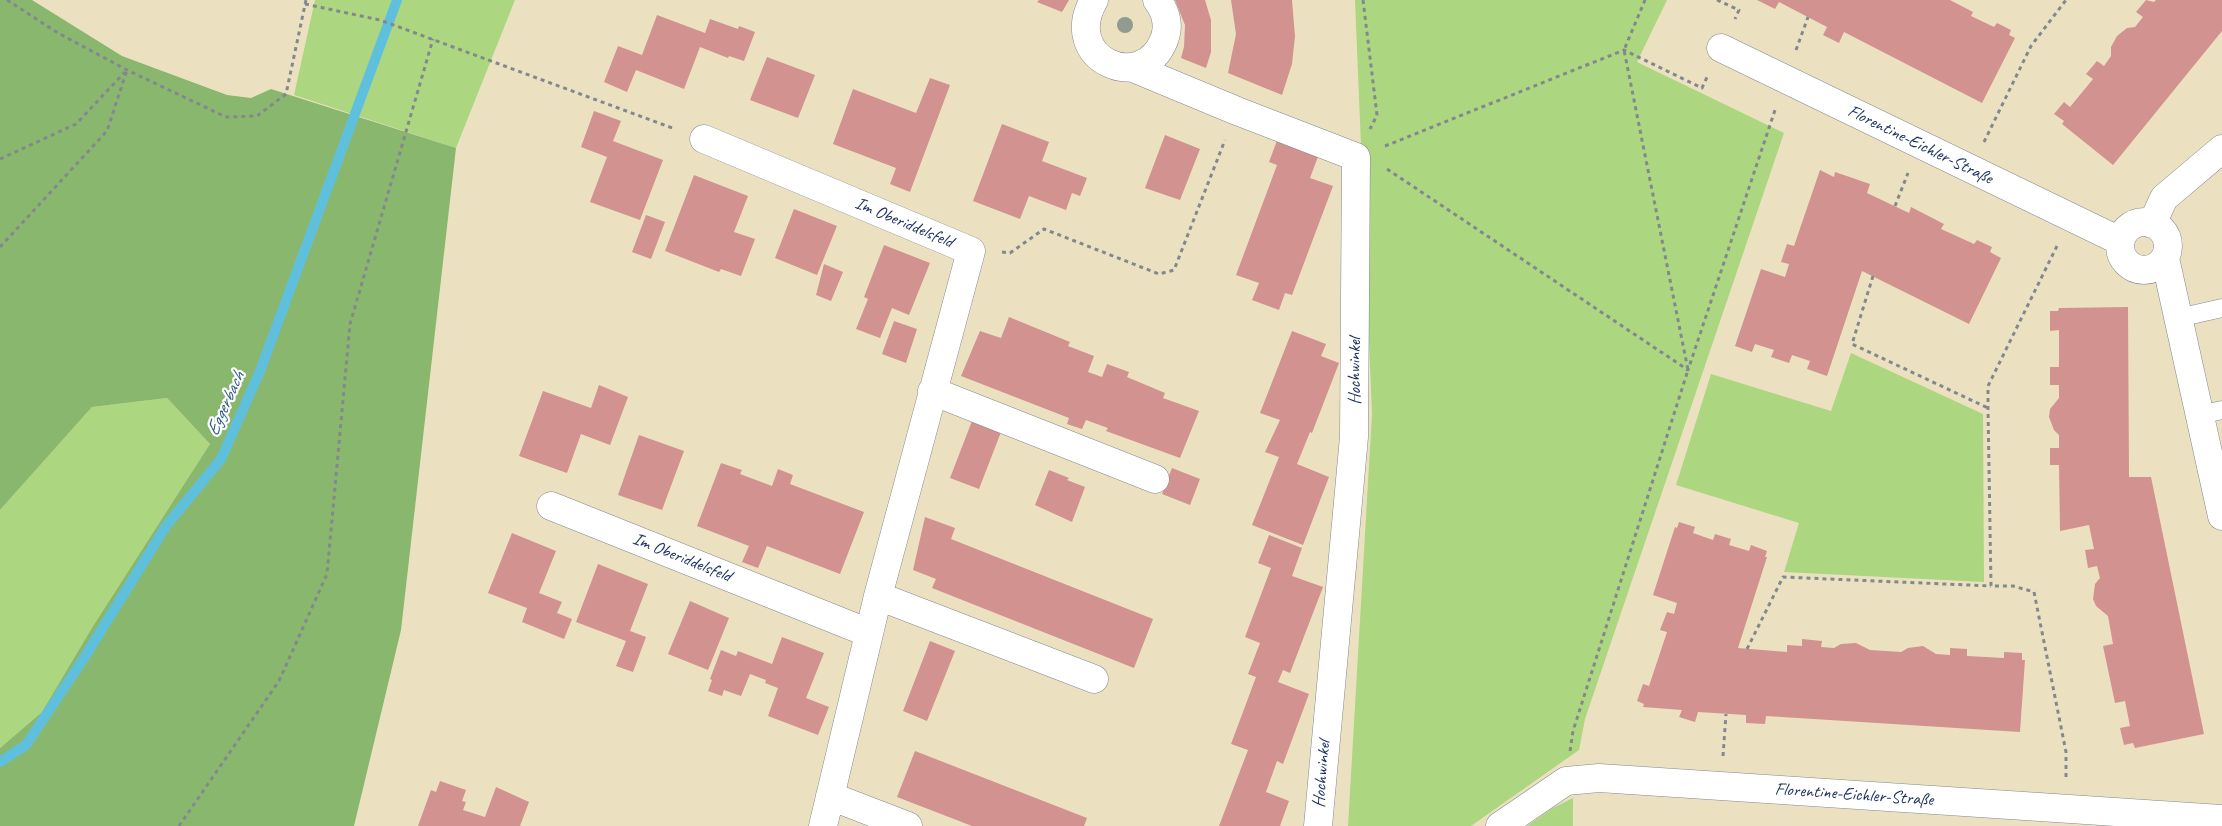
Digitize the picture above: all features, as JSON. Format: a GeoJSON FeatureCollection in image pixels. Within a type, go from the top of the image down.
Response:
{"type":"FeatureCollection","features":[{"type":"Feature","properties":{"kind":"street"},"geometry":{"type":"LineString","coordinates":[[1094,0],[1087,12],[1085,26],[1087,40],[1094,52],[1104,62],[1117,67],[1131,67],[1143,64],[1153,57],[1161,47],[1166,36],[1167,24],[1164,10],[1158,0]]}},
{"type":"Feature","properties":{"kind":"street","name":"Florentine-Eichler-Straße"},"geometry":{"type":"LineString","coordinates":[[1721,48],[2120,241]]}},
{"type":"Feature","properties":{"kind":"street"},"geometry":{"type":"LineString","coordinates":[[1131,67],[1236,111],[1356,157]]}},
{"type":"Feature","properties":{"kind":"street","name":"Im Oberiddelsfeld"},"geometry":{"type":"LineString","coordinates":[[704,139],[971,251],[878,596],[824,826]]}},
{"type":"Feature","properties":{"kind":"street"},"geometry":{"type":"LineString","coordinates":[[2152,224],[2164,198],[2222,150]]}},
{"type":"Feature","properties":{"kind":"street","name":"Hochwinkel"},"geometry":{"type":"LineString","coordinates":[[1318,826],[1354,438],[1356,157]]}},
{"type":"Feature","properties":{"kind":"street"},"geometry":{"type":"LineString","coordinates":[[2165,258],[2161,264],[2147,270],[2132,268],[2122,256],[2120,241],[2129,227],[2136,224],[2152,224],[2159,228],[2168,242],[2165,258],[2178,318],[2211,413],[2222,511]]}},
{"type":"Feature","properties":{"kind":"street"},"geometry":{"type":"LineString","coordinates":[[932,391],[1155,479]]}},
{"type":"Feature","properties":{"kind":"street","name":"Im Oberiddelsfeld"},"geometry":{"type":"LineString","coordinates":[[550,506],[869,633]]}},
{"type":"Feature","properties":{"kind":"street"},"geometry":{"type":"LineString","coordinates":[[878,596],[1094,679]]}},
{"type":"Feature","properties":{"kind":"street","name":"Florentine-Eichler-Straße"},"geometry":{"type":"LineString","coordinates":[[1500,826],[1566,781],[1599,778],[2222,819]]}},
{"type":"Feature","properties":{"kind":"street"},"geometry":{"type":"LineString","coordinates":[[830,796],[908,826]]}},
{"type":"Feature","properties":{"kind":"lane"},"geometry":{"type":"LineString","coordinates":[[2178,318],[2222,308]]}},
{"type":"Feature","properties":{"kind":"path"},"geometry":{"type":"LineString","coordinates":[[7,0],[58,33],[127,70],[226,117],[257,116],[286,94],[306,2],[380,20],[704,139]]}},
{"type":"Feature","properties":{"kind":"path"},"geometry":{"type":"LineString","coordinates":[[1356,157],[1377,115],[1363,0]]}},
{"type":"Feature","properties":{"kind":"path"},"geometry":{"type":"LineString","coordinates":[[1645,0],[1624,50],[1688,370]]}},
{"type":"Feature","properties":{"kind":"path"},"geometry":{"type":"LineString","coordinates":[[1718,0],[1739,10]]}},
{"type":"Feature","properties":{"kind":"path"},"geometry":{"type":"LineString","coordinates":[[1971,169],[2030,46],[2066,0]]}},
{"type":"Feature","properties":{"kind":"path"},"geometry":{"type":"LineString","coordinates":[[179,826],[279,681],[327,574],[350,324],[433,39]]}},
{"type":"Feature","properties":{"kind":"path"},"geometry":{"type":"LineString","coordinates":[[1356,157],[1624,50],[1702,88]]}},
{"type":"Feature","properties":{"kind":"path"},"geometry":{"type":"LineString","coordinates":[[0,159],[76,124],[127,70]]}},
{"type":"Feature","properties":{"kind":"path"},"geometry":{"type":"LineString","coordinates":[[0,247],[107,131],[127,70]]}},
{"type":"Feature","properties":{"kind":"path"},"geometry":{"type":"LineString","coordinates":[[1566,781],[1573,730],[1688,370],[1785,79]]}},
{"type":"Feature","properties":{"kind":"path"},"geometry":{"type":"LineString","coordinates":[[971,251],[1010,253],[1044,229],[1159,274],[1174,270],[1236,111]]}},
{"type":"Feature","properties":{"kind":"path"},"geometry":{"type":"LineString","coordinates":[[1356,157],[1380,164],[1688,370]]}},
{"type":"Feature","properties":{"kind":"path"},"geometry":{"type":"LineString","coordinates":[[1894,206],[1902,185]]}},
{"type":"Feature","properties":{"kind":"path"},"geometry":{"type":"LineString","coordinates":[[1991,586],[1988,386],[2070,217]]}},
{"type":"Feature","properties":{"kind":"path"},"geometry":{"type":"LineString","coordinates":[[1873,276],[1852,344],[1988,408]]}},
{"type":"Feature","properties":{"kind":"path"},"geometry":{"type":"LineString","coordinates":[[1747,649],[1783,577],[2013,586],[2034,592],[2067,763]]}},
{"type":"Feature","properties":{"kind":"path"},"geometry":{"type":"LineString","coordinates":[[1722,786],[1726,714]]}},
{"type":"Feature","properties":{"kind":"green space"},"geometry":{"type":"Polygon","coordinates":[[[0,0],[32,0],[122,56],[227,95],[251,98],[271,89],[456,148],[401,630],[354,826],[0,826],[0,748],[42,712],[92,628],[210,444],[167,398],[92,407],[0,510],[0,0]]]}},
{"type":"Feature","properties":{"kind":"green space"},"geometry":{"type":"Polygon","coordinates":[[[315,0],[515,0],[456,148],[294,95],[315,0]]]}},
{"type":"Feature","properties":{"kind":"green space"},"geometry":{"type":"Polygon","coordinates":[[[1355,0],[1667,0],[1637,62],[1784,133],[1585,719],[1579,750],[1471,826],[1348,826],[1372,414],[1355,0]]]}},
{"type":"Feature","properties":{"kind":"green space"},"geometry":{"type":"Polygon","coordinates":[[[1851,353],[1983,414],[1984,582],[1784,572],[1799,523],[1676,485],[1711,374],[1831,411],[1851,353]]]}},
{"type":"Feature","properties":{"kind":"green space"},"geometry":{"type":"Polygon","coordinates":[[[167,398],[210,444],[42,712],[0,748],[0,510],[92,407],[167,398]]]}},
{"type":"Feature","properties":{"kind":"green space"},"geometry":{"type":"Polygon","coordinates":[[[1573,798],[1573,826],[1527,826],[1551,809],[1573,798]]]}},
{"type":"Feature","properties":{"kind":"building"},"geometry":{"type":"Polygon","coordinates":[[[1039,0],[1069,0],[1062,12],[1037,2],[1039,0]]]}},
{"type":"Feature","properties":{"kind":"building"},"geometry":{"type":"Polygon","coordinates":[[[1175,0],[1205,0],[1211,20],[1211,52],[1206,68],[1181,58],[1184,47],[1185,25],[1175,0]]]}},
{"type":"Feature","properties":{"kind":"building"},"geometry":{"type":"Polygon","coordinates":[[[1231,0],[1292,0],[1295,36],[1292,64],[1282,95],[1228,73],[1236,34],[1231,0]]]}},
{"type":"Feature","properties":{"kind":"building"},"geometry":{"type":"Polygon","coordinates":[[[1757,0],[1950,0],[1973,12],[1971,16],[1994,27],[1997,23],[2011,30],[2009,35],[2015,38],[1982,103],[1844,32],[1839,43],[1823,35],[1827,27],[1779,2],[1775,9],[1757,0]]]}},
{"type":"Feature","properties":{"kind":"building"},"geometry":{"type":"Polygon","coordinates":[[[2146,0],[2154,2],[2156,0],[2222,0],[2222,31],[2113,165],[2062,124],[2064,121],[2054,114],[2064,102],[2070,107],[2093,79],[2086,74],[2097,61],[2104,66],[2111,56],[2111,47],[2117,36],[2127,28],[2135,27],[2143,17],[2136,12],[2146,0]]]}},
{"type":"Feature","properties":{"kind":"building"},"geometry":{"type":"Polygon","coordinates":[[[657,15],[705,33],[710,19],[738,29],[739,26],[755,32],[744,61],[729,56],[728,58],[700,47],[684,89],[636,70],[627,92],[604,82],[618,46],[642,55],[657,15]]]}},
{"type":"Feature","properties":{"kind":"building"},"geometry":{"type":"Polygon","coordinates":[[[767,57],[815,75],[798,118],[750,100],[767,57]]]}},
{"type":"Feature","properties":{"kind":"building"},"geometry":{"type":"Polygon","coordinates":[[[930,78],[950,85],[910,192],[890,184],[896,168],[833,144],[853,89],[916,113],[930,78]]]}},
{"type":"Feature","properties":{"kind":"building"},"geometry":{"type":"Polygon","coordinates":[[[594,111],[621,121],[613,141],[663,160],[640,220],[590,202],[607,157],[581,147],[594,111]]]}},
{"type":"Feature","properties":{"kind":"building"},"geometry":{"type":"Polygon","coordinates":[[[1002,124],[1049,142],[1042,161],[1087,178],[1080,196],[1072,193],[1066,210],[1029,196],[1020,219],[973,201],[1002,124]]]}},
{"type":"Feature","properties":{"kind":"building"},"geometry":{"type":"Polygon","coordinates":[[[1165,135],[1200,149],[1180,200],[1145,188],[1165,135]]]}},
{"type":"Feature","properties":{"kind":"building"},"geometry":{"type":"Polygon","coordinates":[[[1278,138],[1319,154],[1310,178],[1333,186],[1292,295],[1285,293],[1279,310],[1252,300],[1259,283],[1236,275],[1277,165],[1269,162],[1278,138]]]}},
{"type":"Feature","properties":{"kind":"building"},"geometry":{"type":"Polygon","coordinates":[[[1820,170],[1834,177],[1835,172],[1870,184],[1867,193],[1909,213],[1911,207],[1944,224],[1941,229],[1974,244],[1977,240],[1992,247],[1990,252],[2001,258],[1969,324],[1862,271],[1827,376],[1807,369],[1810,361],[1792,355],[1789,363],[1771,357],[1774,350],[1755,344],[1752,352],[1735,346],[1761,269],[1785,277],[1789,264],[1781,262],[1787,244],[1794,246],[1820,170]]]}},
{"type":"Feature","properties":{"kind":"building"},"geometry":{"type":"Polygon","coordinates":[[[694,175],[748,196],[734,232],[755,239],[741,276],[721,269],[719,272],[665,251],[694,175]]]}},
{"type":"Feature","properties":{"kind":"building"},"geometry":{"type":"Polygon","coordinates":[[[794,209],[837,226],[817,275],[775,258],[794,209]]]}},
{"type":"Feature","properties":{"kind":"building"},"geometry":{"type":"Polygon","coordinates":[[[646,215],[665,222],[651,259],[632,252],[646,215]]]}},
{"type":"Feature","properties":{"kind":"building"},"geometry":{"type":"Polygon","coordinates":[[[884,245],[930,263],[909,315],[892,308],[880,338],[856,329],[868,299],[864,297],[884,245]]]}},
{"type":"Feature","properties":{"kind":"building"},"geometry":{"type":"Polygon","coordinates":[[[824,264],[843,272],[831,301],[816,295],[824,264]]]}},
{"type":"Feature","properties":{"kind":"building"},"geometry":{"type":"Polygon","coordinates":[[[2128,307],[2129,477],[2151,477],[2204,734],[2135,748],[2133,743],[2124,745],[2120,728],[2130,726],[2125,701],[2115,703],[2103,646],[2113,644],[2108,616],[2096,606],[2093,599],[2095,584],[2100,578],[2097,566],[2088,568],[2085,550],[2094,549],[2089,525],[2060,531],[2059,465],[2050,465],[2050,448],[2059,448],[2059,435],[2054,430],[2049,417],[2050,409],[2059,398],[2059,385],[2050,385],[2050,367],[2059,367],[2059,330],[2050,331],[2050,311],[2058,311],[2059,308],[2128,307]]]}},
{"type":"Feature","properties":{"kind":"building"},"geometry":{"type":"Polygon","coordinates":[[[1009,317],[1070,342],[1068,346],[1094,356],[1088,372],[1102,377],[1107,364],[1129,372],[1127,377],[1165,393],[1163,398],[1199,411],[1180,458],[1106,431],[1108,428],[1086,420],[1082,429],[1067,424],[1069,418],[961,376],[980,331],[1001,338],[1009,317]]]}},
{"type":"Feature","properties":{"kind":"building"},"geometry":{"type":"Polygon","coordinates":[[[894,321],[917,329],[906,363],[882,354],[894,321]]]}},
{"type":"Feature","properties":{"kind":"building"},"geometry":{"type":"Polygon","coordinates":[[[1292,331],[1326,344],[1321,356],[1339,363],[1312,433],[1310,432],[1297,464],[1329,477],[1303,545],[1252,525],[1279,457],[1265,452],[1280,420],[1260,413],[1292,331]]]}},
{"type":"Feature","properties":{"kind":"building"},"geometry":{"type":"Polygon","coordinates":[[[599,385],[628,397],[610,445],[581,434],[567,473],[519,456],[543,391],[591,408],[599,385]]]}},
{"type":"Feature","properties":{"kind":"building"},"geometry":{"type":"Polygon","coordinates":[[[972,421],[1001,432],[979,489],[950,478],[972,421]]]}},
{"type":"Feature","properties":{"kind":"building"},"geometry":{"type":"Polygon","coordinates":[[[639,435],[684,451],[662,510],[618,495],[639,435]]]}},
{"type":"Feature","properties":{"kind":"building"},"geometry":{"type":"Polygon","coordinates":[[[721,463],[742,470],[740,474],[772,486],[778,469],[793,475],[790,484],[864,512],[840,574],[767,546],[758,568],[742,562],[749,546],[697,526],[721,463]]]}},
{"type":"Feature","properties":{"kind":"building"},"geometry":{"type":"Polygon","coordinates":[[[1172,468],[1200,479],[1190,505],[1162,494],[1172,468]]]}},
{"type":"Feature","properties":{"kind":"building"},"geometry":{"type":"Polygon","coordinates":[[[1049,470],[1085,487],[1072,522],[1035,505],[1049,470]]]}},
{"type":"Feature","properties":{"kind":"building"},"geometry":{"type":"Polygon","coordinates":[[[925,517],[955,528],[951,539],[1153,619],[1134,668],[932,588],[936,579],[913,570],[925,517]]]}},
{"type":"Feature","properties":{"kind":"building"},"geometry":{"type":"Polygon","coordinates":[[[1679,522],[1695,527],[1693,533],[1713,540],[1715,534],[1731,539],[1729,545],[1749,551],[1751,545],[1767,551],[1765,557],[1767,557],[1738,648],[1787,652],[1787,645],[1802,646],[1802,639],[1822,641],[1821,647],[1834,648],[1841,644],[1856,643],[1870,650],[1901,652],[1908,648],[1923,646],[1936,654],[1950,655],[1950,648],[1967,649],[1967,656],[2004,658],[2004,652],[2022,653],[2022,660],[2025,660],[2020,732],[1766,716],[1765,724],[1746,723],[1746,715],[1698,712],[1695,722],[1679,717],[1682,710],[1643,707],[1644,704],[1637,701],[1643,684],[1649,686],[1667,632],[1660,630],[1667,612],[1674,614],[1677,603],[1653,595],[1675,527],[1677,528],[1679,522]]]}},
{"type":"Feature","properties":{"kind":"building"},"geometry":{"type":"Polygon","coordinates":[[[512,533],[556,551],[539,593],[562,602],[557,613],[572,619],[564,639],[522,622],[527,608],[488,593],[512,533]]]}},
{"type":"Feature","properties":{"kind":"building"},"geometry":{"type":"Polygon","coordinates":[[[1269,535],[1302,548],[1292,576],[1323,587],[1290,673],[1283,670],[1278,682],[1309,694],[1283,764],[1277,761],[1266,792],[1289,801],[1280,826],[1219,826],[1248,750],[1231,744],[1256,677],[1248,674],[1260,643],[1245,637],[1271,568],[1258,563],[1269,535]]]}},
{"type":"Feature","properties":{"kind":"building"},"geometry":{"type":"Polygon","coordinates":[[[598,564],[648,584],[630,631],[646,637],[633,672],[616,666],[626,641],[576,622],[598,564]]]}},
{"type":"Feature","properties":{"kind":"building"},"geometry":{"type":"Polygon","coordinates":[[[690,601],[729,618],[708,670],[668,654],[690,601]]]}},
{"type":"Feature","properties":{"kind":"building"},"geometry":{"type":"Polygon","coordinates":[[[782,637],[824,653],[806,698],[829,707],[818,735],[768,716],[778,688],[765,683],[766,680],[750,674],[741,696],[724,690],[722,696],[708,691],[712,680],[710,679],[721,650],[736,656],[738,651],[772,664],[782,637]]]}},
{"type":"Feature","properties":{"kind":"building"},"geometry":{"type":"Polygon","coordinates":[[[930,641],[955,651],[927,721],[903,711],[930,641]]]}},
{"type":"Feature","properties":{"kind":"building"},"geometry":{"type":"Polygon","coordinates":[[[915,751],[1087,818],[1084,826],[972,826],[897,797],[915,751]]]}},
{"type":"Feature","properties":{"kind":"building"},"geometry":{"type":"Polygon","coordinates":[[[440,781],[466,790],[462,801],[466,802],[463,810],[485,817],[496,787],[529,802],[520,826],[418,826],[431,790],[436,792],[440,781]]]}},
{"type":"Feature","properties":{"kind":"waterway","name":"Eggerbach"},"geometry":{"type":"LineString","coordinates":[[0,762],[26,745],[84,658],[166,526],[221,459],[260,371],[397,0]]}}]}
